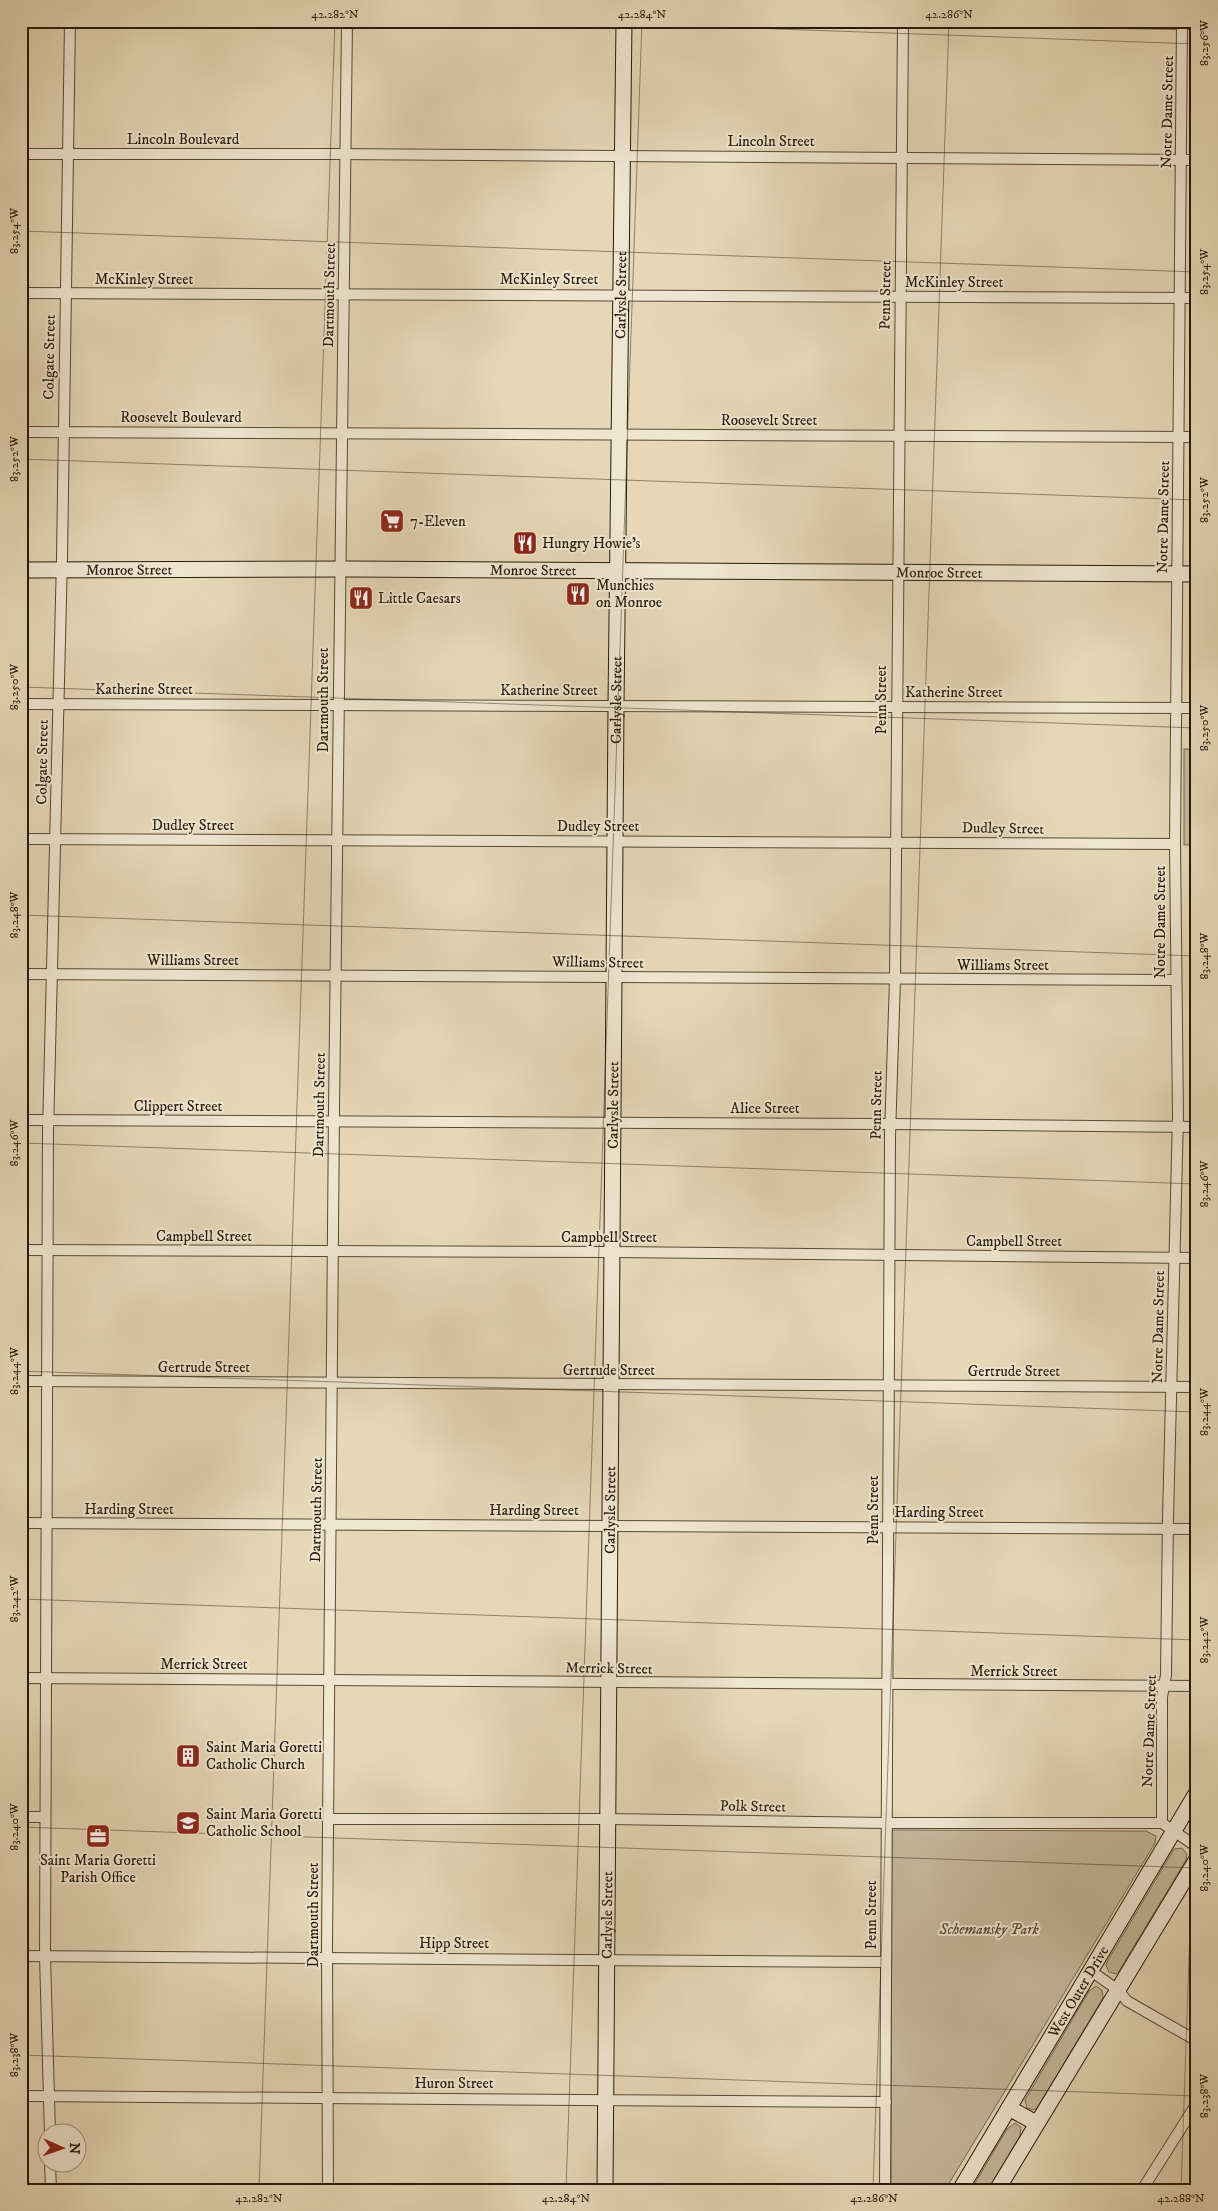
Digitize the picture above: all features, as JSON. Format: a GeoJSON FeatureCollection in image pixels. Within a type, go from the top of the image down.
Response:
{"type":"FeatureCollection","features":[{"type":"Feature","properties":{"kind":"street","name":"Colgate Street"},"geometry":{"type":"LineString","coordinates":[[50,2124],[45,1956],[48,1120],[61,570],[70,21]]}},
{"type":"Feature","properties":{"kind":"street","name":"Dartmouth Street"},"geometry":{"type":"LineString","coordinates":[[328,2190],[334,1121],[339,569],[347,21]]}},
{"type":"Feature","properties":{"kind":"street","name":"Carlysle Street"},"geometry":{"type":"LineString","coordinates":[[605,2190],[616,705],[624,21]]}},
{"type":"Feature","properties":{"kind":"street","name":"Penn Street"},"geometry":{"type":"LineString","coordinates":[[885,2190],[890,1124],[895,979],[902,21]]}},
{"type":"Feature","properties":{"kind":"street"},"geometry":{"type":"LineString","coordinates":[[985,21],[1197,24]]}},
{"type":"Feature","properties":{"kind":"street","name":"Notre Dame Street"},"geometry":{"type":"LineString","coordinates":[[1168,1827],[1162,1697],[1166,1675],[1178,1068],[1175,980],[1175,844],[1182,23]]}},
{"type":"Feature","properties":{"kind":"street","name":"Lincoln Boulevard"},"geometry":{"type":"LineString","coordinates":[[21,154],[344,154]]}},
{"type":"Feature","properties":{"kind":"street","name":"Lincoln Street"},"geometry":{"type":"LineString","coordinates":[[344,154],[1197,160]]}},
{"type":"Feature","properties":{"kind":"street","name":"McKinley Street"},"geometry":{"type":"LineString","coordinates":[[21,293],[622,294],[1197,298]]}},
{"type":"Feature","properties":{"kind":"street","name":"Roosevelt Boulevard"},"geometry":{"type":"LineString","coordinates":[[21,432],[341,432]]}},
{"type":"Feature","properties":{"kind":"street","name":"Roosevelt Street"},"geometry":{"type":"LineString","coordinates":[[341,432],[1197,437]]}},
{"type":"Feature","properties":{"kind":"street","name":"Monroe Street"},"geometry":{"type":"LineString","coordinates":[[21,570],[339,569],[1197,574]]}},
{"type":"Feature","properties":{"kind":"street","name":"Katherine Street"},"geometry":{"type":"LineString","coordinates":[[21,704],[1197,708]]}},
{"type":"Feature","properties":{"kind":"street","name":"Dudley Street"},"geometry":{"type":"LineString","coordinates":[[21,839],[616,840],[1175,844]]}},
{"type":"Feature","properties":{"kind":"street","name":"Williams Street"},"geometry":{"type":"LineString","coordinates":[[21,974],[1175,980]]}},
{"type":"Feature","properties":{"kind":"street","name":"Clippert Street"},"geometry":{"type":"LineString","coordinates":[[21,1120],[334,1121]]}},
{"type":"Feature","properties":{"kind":"street","name":"Alice Street"},"geometry":{"type":"LineString","coordinates":[[334,1121],[1197,1127]]}},
{"type":"Feature","properties":{"kind":"street","name":"Campbell Street"},"geometry":{"type":"LineString","coordinates":[[21,1250],[612,1252],[1197,1258]]}},
{"type":"Feature","properties":{"kind":"street","name":"Gertrude Street"},"geometry":{"type":"LineString","coordinates":[[21,1381],[1197,1388]]}},
{"type":"Feature","properties":{"kind":"street","name":"Harding Street"},"geometry":{"type":"LineString","coordinates":[[21,1523],[1197,1529]]}},
{"type":"Feature","properties":{"kind":"street","name":"Merrick Street"},"geometry":{"type":"LineString","coordinates":[[21,1678],[1197,1686]]}},
{"type":"Feature","properties":{"kind":"street","name":"West Outer Drive"},"geometry":{"type":"LineString","coordinates":[[960,2190],[1091,1971],[1168,1827],[1197,1792]]}},
{"type":"Feature","properties":{"kind":"street"},"geometry":{"type":"LineString","coordinates":[[21,1817],[45,1817]]}},
{"type":"Feature","properties":{"kind":"street","name":"Polk Street"},"geometry":{"type":"LineString","coordinates":[[329,1820],[607,1819],[1168,1827]]}},
{"type":"Feature","properties":{"kind":"street"},"geometry":{"type":"LineString","coordinates":[[1168,1827],[1197,1847]]}},
{"type":"Feature","properties":{"kind":"street"},"geometry":{"type":"LineString","coordinates":[[997,2190],[1197,1859]]}},
{"type":"Feature","properties":{"kind":"street","name":"Hipp Street"},"geometry":{"type":"LineString","coordinates":[[21,1956],[886,1962]]}},
{"type":"Feature","properties":{"kind":"street"},"geometry":{"type":"LineString","coordinates":[[1091,1971],[1118,1990],[1127,2001],[1197,2041]]}},
{"type":"Feature","properties":{"kind":"street","name":"Huron Street"},"geometry":{"type":"LineString","coordinates":[[21,2096],[886,2102]]}},
{"type":"Feature","properties":{"kind":"street"},"geometry":{"type":"LineString","coordinates":[[1142,2190],[1197,2103]]}},
{"type":"Feature","properties":{"kind":"street"},"geometry":{"type":"LineString","coordinates":[[1009,2108],[1036,2123]]}},
{"type":"Feature","properties":{"kind":"street"},"geometry":{"type":"LineString","coordinates":[[50,2174],[51,2190]]}},
{"type":"Feature","properties":{"kind":"green space"},"geometry":{"type":"Polygon","coordinates":[[[1184,749],[1197,749],[1197,845],[1184,845],[1184,749]]]}},
{"type":"Feature","properties":{"kind":"green space","name":"Schemansky Park"},"geometry":{"type":"Polygon","coordinates":[[[892,1830],[1146,1831],[1156,1836],[1155,1843],[945,2190],[891,2190],[892,1830]]]}},
{"type":"Feature","properties":{"kind":"green space"},"geometry":{"type":"Polygon","coordinates":[[[1182,1848],[1187,1854],[1186,1860],[1119,1971],[1116,1974],[1109,1972],[1106,1965],[1107,1962],[1174,1849],[1182,1848]]]}},
{"type":"Feature","properties":{"kind":"green space"},"geometry":{"type":"Polygon","coordinates":[[[1096,1986],[1102,1990],[1103,1998],[1037,2108],[1034,2110],[1027,2108],[1025,2100],[1089,1991],[1096,1986]]]}},
{"type":"Feature","properties":{"kind":"green space"},"geometry":{"type":"Polygon","coordinates":[[[1015,2123],[1021,2127],[1020,2136],[988,2190],[971,2190],[1007,2129],[1015,2123]]]}},
{"type":"Feature","properties":{"kind":"place","name":"7-Eleven"},"geometry":{"type":"Point","coordinates":[392,521]}},
{"type":"Feature","properties":{"kind":"place","name":"Hungry Howie's"},"geometry":{"type":"Point","coordinates":[525,543]}},
{"type":"Feature","properties":{"kind":"place","name":"Munchies on Monroe"},"geometry":{"type":"Point","coordinates":[578,594]}},
{"type":"Feature","properties":{"kind":"place","name":"Little Caesars"},"geometry":{"type":"Point","coordinates":[361,598]}},
{"type":"Feature","properties":{"kind":"place","name":"Saint Maria Goretti Catholic Church"},"geometry":{"type":"Point","coordinates":[188,1756]}},
{"type":"Feature","properties":{"kind":"place","name":"Saint Maria Goretti Catholic School"},"geometry":{"type":"Point","coordinates":[188,1823]}},
{"type":"Feature","properties":{"kind":"place","name":"Saint Maria Goretti Parish Office"},"geometry":{"type":"Point","coordinates":[98,1836]}}]}
